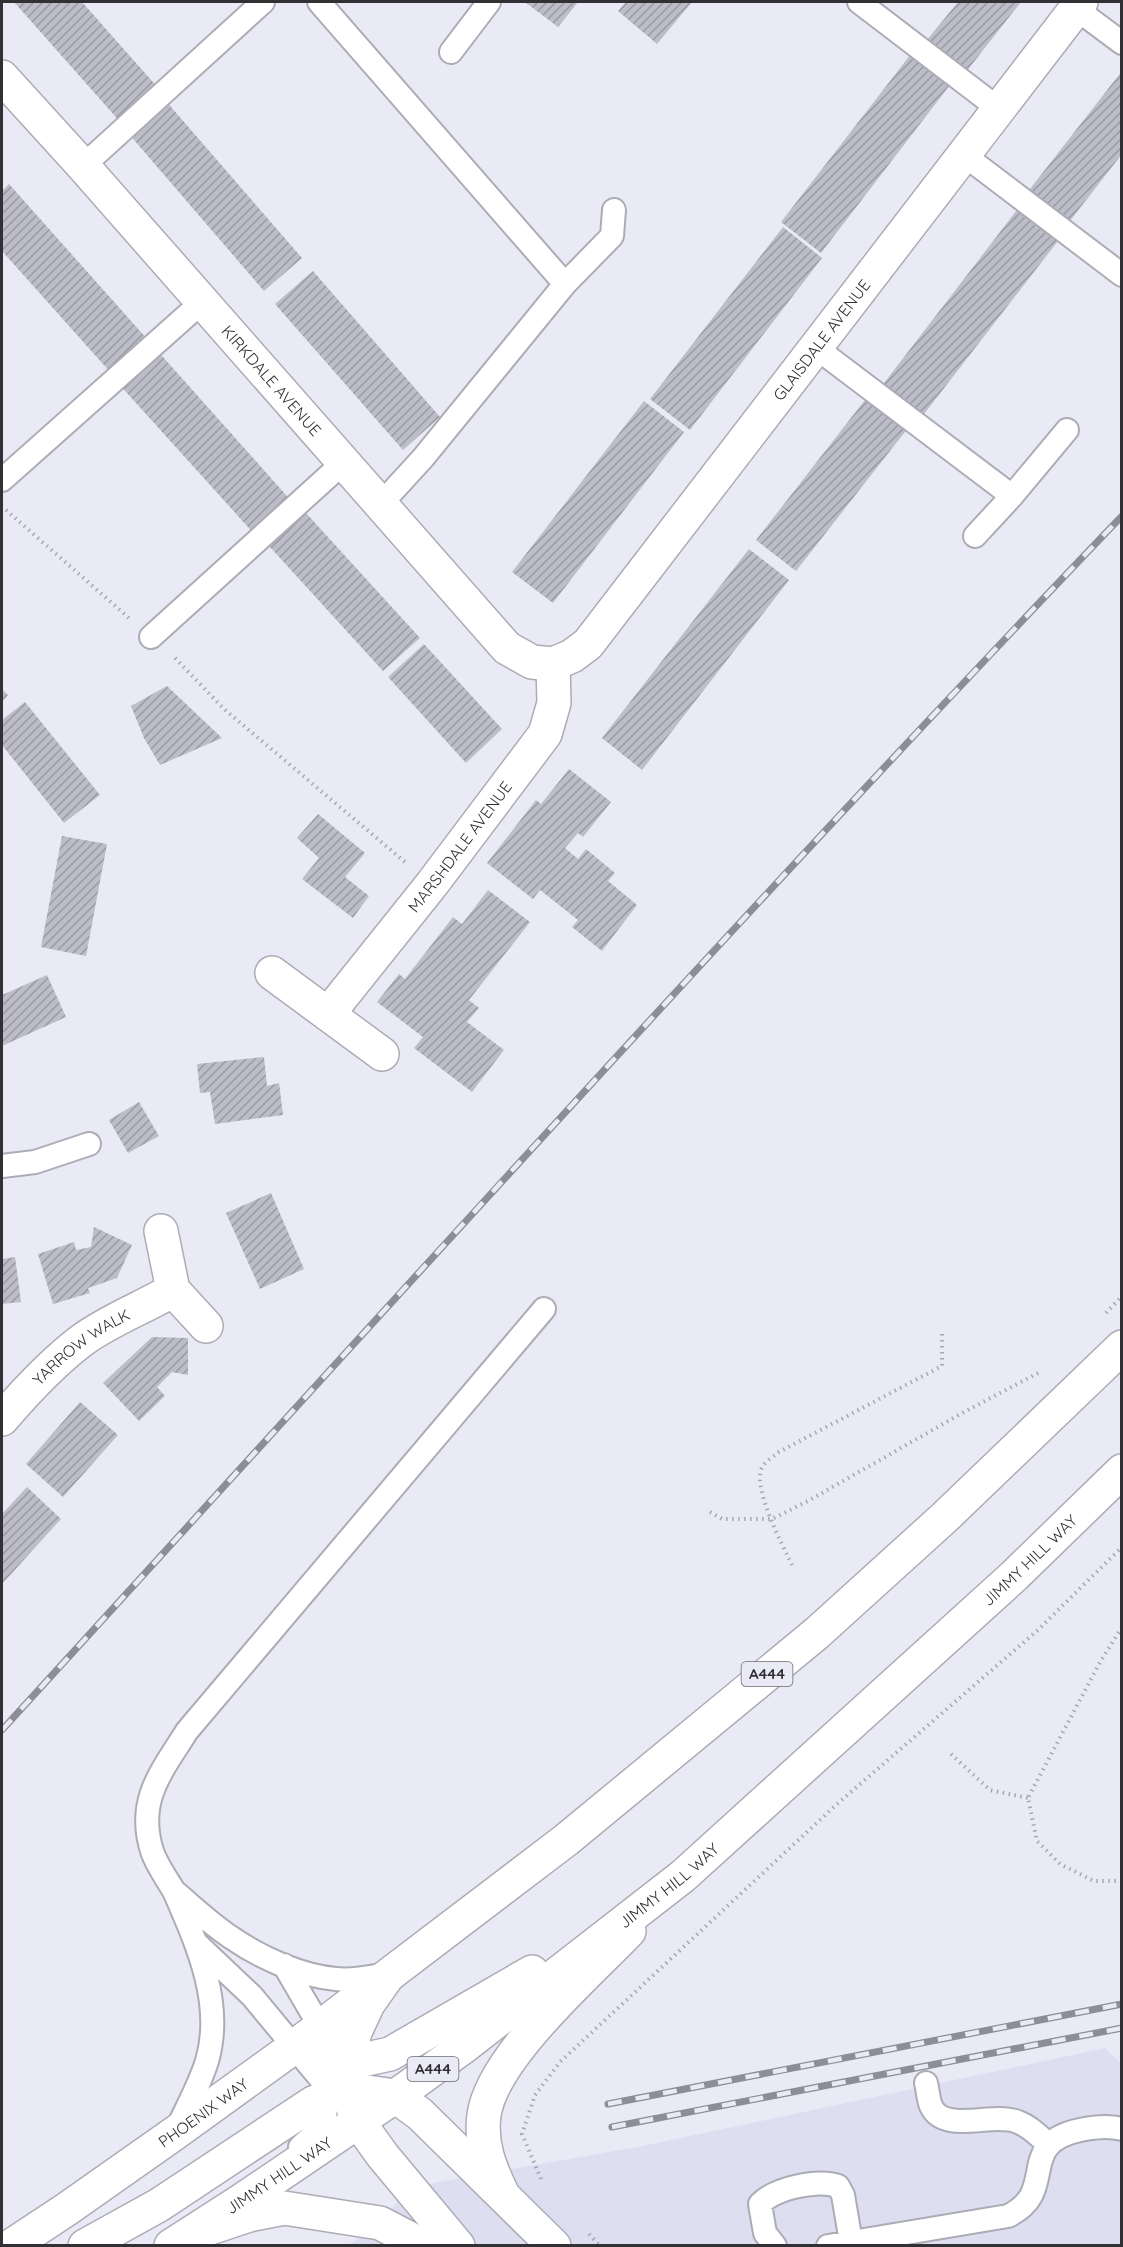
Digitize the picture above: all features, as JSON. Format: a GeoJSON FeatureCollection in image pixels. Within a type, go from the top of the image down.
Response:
{"type":"FeatureCollection","features":[{"type":"Feature","properties":{"kind":"main road","name":"GLAISDALE AVENUE"},"geometry":{"type":"LineString","coordinates":[[553,664],[572,656],[588,644],[1078,5]]}},
{"type":"Feature","properties":{"kind":"main road","name":"KIRKDALE AVENUE"},"geometry":{"type":"LineString","coordinates":[[2,77],[507,648],[532,662],[553,664]]}},
{"type":"Feature","properties":{"kind":"main road","name":"MARSHDALE AVENUE"},"geometry":{"type":"LineString","coordinates":[[328,1014],[432,884],[545,734],[554,703],[553,664]]}},
{"type":"Feature","properties":{"kind":"main road"},"geometry":{"type":"LineString","coordinates":[[272,973],[382,1054]]}},
{"type":"Feature","properties":{"kind":"main road"},"geometry":{"type":"LineString","coordinates":[[161,1231],[173,1290],[206,1326]]}},
{"type":"Feature","properties":{"kind":"main road","name":"YARROW WALK"},"geometry":{"type":"LineString","coordinates":[[2,1419],[49,1368],[82,1341],[119,1318],[173,1290]]}},
{"type":"Feature","properties":{"kind":"main road","name":"A444"},"geometry":{"type":"LineString","coordinates":[[390,1973],[566,1840],[817,1633],[945,1517],[1122,1347]]}},
{"type":"Feature","properties":{"kind":"main road","name":"JIMMY HILL WAY"},"geometry":{"type":"LineString","coordinates":[[180,2240],[241,2201],[357,2120],[405,2101],[462,2048],[683,1876],[1014,1576],[1122,1471]]}},
{"type":"Feature","properties":{"kind":"main road"},"geometry":{"type":"LineString","coordinates":[[332,2059],[390,2054],[536,1970],[683,1876]]}},
{"type":"Feature","properties":{"kind":"main road"},"geometry":{"type":"LineString","coordinates":[[502,2193],[487,2162],[483,2134],[489,2093],[499,2073],[538,2025],[683,1876]]}},
{"type":"Feature","properties":{"kind":"main road","name":"PHOENIX WAY"},"geometry":{"type":"LineString","coordinates":[[11,2246],[176,2133],[332,2059],[390,1973]]}},
{"type":"Feature","properties":{"kind":"main road"},"geometry":{"type":"LineString","coordinates":[[332,2059],[405,2101],[555,2246]]}},
{"type":"Feature","properties":{"kind":"main road"},"geometry":{"type":"LineString","coordinates":[[332,2059],[357,2120],[383,2157],[459,2246]]}},
{"type":"Feature","properties":{"kind":"main road"},"geometry":{"type":"LineString","coordinates":[[85,2246],[159,2205],[313,2103],[332,2059]]}},
{"type":"Feature","properties":{"kind":"main road"},"geometry":{"type":"LineString","coordinates":[[180,2240],[249,2215],[284,2208],[380,2223],[424,2246]]}},
{"type":"Feature","properties":{"kind":"lane"},"geometry":{"type":"LineString","coordinates":[[82,166],[263,2]]}},
{"type":"Feature","properties":{"kind":"lane"},"geometry":{"type":"LineString","coordinates":[[319,2],[565,284]]}},
{"type":"Feature","properties":{"kind":"lane"},"geometry":{"type":"LineString","coordinates":[[451,52],[489,2]]}},
{"type":"Feature","properties":{"kind":"lane"},"geometry":{"type":"LineString","coordinates":[[859,2],[999,109]]}},
{"type":"Feature","properties":{"kind":"lane"},"geometry":{"type":"LineString","coordinates":[[1078,5],[1122,43]]}},
{"type":"Feature","properties":{"kind":"lane"},"geometry":{"type":"LineString","coordinates":[[964,154],[1122,275]]}},
{"type":"Feature","properties":{"kind":"lane"},"geometry":{"type":"LineString","coordinates":[[380,506],[423,458],[565,284],[612,236],[615,210]]}},
{"type":"Feature","properties":{"kind":"lane"},"geometry":{"type":"LineString","coordinates":[[2,480],[202,302]]}},
{"type":"Feature","properties":{"kind":"lane"},"geometry":{"type":"LineString","coordinates":[[815,348],[1012,496]]}},
{"type":"Feature","properties":{"kind":"lane"},"geometry":{"type":"LineString","coordinates":[[975,536],[1067,430]]}},
{"type":"Feature","properties":{"kind":"lane"},"geometry":{"type":"LineString","coordinates":[[152,638],[343,463]]}},
{"type":"Feature","properties":{"kind":"lane"},"geometry":{"type":"LineString","coordinates":[[2,1166],[35,1162],[89,1144]]}},
{"type":"Feature","properties":{"kind":"lane"},"geometry":{"type":"LineString","coordinates":[[176,2133],[207,2061],[211,2029],[211,1994],[196,1943],[174,1891],[152,1852],[146,1817],[153,1785],[187,1731],[544,1309]]}},
{"type":"Feature","properties":{"kind":"lane"},"geometry":{"type":"LineString","coordinates":[[174,1891],[233,1939],[306,1974],[337,1979],[359,1979],[390,1973]]}},
{"type":"Feature","properties":{"kind":"lane"},"geometry":{"type":"LineString","coordinates":[[196,1943],[252,1996],[332,2059]]}},
{"type":"Feature","properties":{"kind":"lane"},"geometry":{"type":"LineString","coordinates":[[241,2201],[324,2125],[332,2059],[284,1965]]}},
{"type":"Feature","properties":{"kind":"lane"},"geometry":{"type":"LineString","coordinates":[[926,2083],[931,2106],[938,2115],[946,2120],[991,2118],[1017,2121],[1035,2132],[1048,2144]]}},
{"type":"Feature","properties":{"kind":"lane"},"geometry":{"type":"LineString","coordinates":[[828,2246],[1008,2216],[1019,2211],[1035,2189],[1042,2153],[1048,2144],[1070,2132],[1095,2127],[1114,2127],[1122,2130]]}},
{"type":"Feature","properties":{"kind":"lane"},"geometry":{"type":"LineString","coordinates":[[775,2246],[765,2233],[760,2204],[768,2196],[827,2182],[838,2186],[843,2195],[851,2242]]}},
{"type":"Feature","properties":{"kind":"path"},"geometry":{"type":"LineString","coordinates":[[2,505],[152,638],[224,709],[432,884]]}},
{"type":"Feature","properties":{"kind":"path"},"geometry":{"type":"LineString","coordinates":[[792,1565],[761,1493],[759,1479],[762,1467],[777,1453],[942,1366],[942,1333]]}},
{"type":"Feature","properties":{"kind":"path"},"geometry":{"type":"LineString","coordinates":[[710,1512],[722,1519],[772,1519],[808,1501],[964,1412],[1023,1382]]}},
{"type":"Feature","properties":{"kind":"path"},"geometry":{"type":"LineString","coordinates":[[543,2182],[522,2134],[534,2095],[560,2062],[836,1805],[1038,1630],[1122,1547]]}},
{"type":"Feature","properties":{"kind":"path"},"geometry":{"type":"LineString","coordinates":[[1122,1627],[1099,1664],[1028,1798],[1037,1841],[1060,1864],[1094,1881],[1122,1881]]}},
{"type":"Feature","properties":{"kind":"path"},"geometry":{"type":"LineString","coordinates":[[951,1754],[990,1790],[1028,1798]]}},
{"type":"Feature","properties":{"kind":"path"},"geometry":{"type":"LineString","coordinates":[[588,2233],[600,2246]]}},
{"type":"Feature","properties":{"kind":"shaded area"},"geometry":{"type":"Polygon","coordinates":[[[1105,2048],[1121,2063],[1121,2245],[347,2246],[380,2223],[410,2187],[643,2146],[1105,2048]]]}},
{"type":"Feature","properties":{"kind":"building"},"geometry":{"type":"Polygon","coordinates":[[[14,2],[82,2],[160,90],[122,124],[14,2]]]}},
{"type":"Feature","properties":{"kind":"building"},"geometry":{"type":"Polygon","coordinates":[[[525,2],[578,2],[558,27],[525,2]]]}},
{"type":"Feature","properties":{"kind":"building"},"geometry":{"type":"Polygon","coordinates":[[[626,2],[692,2],[657,44],[618,11],[626,2]]]}},
{"type":"Feature","properties":{"kind":"building"},"geometry":{"type":"Polygon","coordinates":[[[958,2],[1021,2],[962,77],[922,46],[958,2]]]}},
{"type":"Feature","properties":{"kind":"building"},"geometry":{"type":"Polygon","coordinates":[[[914,50],[953,81],[821,253],[781,222],[914,50]]]}},
{"type":"Feature","properties":{"kind":"building"},"geometry":{"type":"Polygon","coordinates":[[[1122,71],[1122,154],[1066,226],[1026,194],[1122,71]]]}},
{"type":"Feature","properties":{"kind":"building"},"geometry":{"type":"Polygon","coordinates":[[[165,100],[302,258],[264,291],[128,133],[165,100]]]}},
{"type":"Feature","properties":{"kind":"building"},"geometry":{"type":"Polygon","coordinates":[[[9,184],[148,340],[111,373],[2,251],[2,191],[9,184]]]}},
{"type":"Feature","properties":{"kind":"building"},"geometry":{"type":"Polygon","coordinates":[[[1020,206],[1061,237],[921,418],[881,387],[1020,206]]]}},
{"type":"Feature","properties":{"kind":"building"},"geometry":{"type":"Polygon","coordinates":[[[783,227],[822,258],[690,430],[650,399],[783,227]]]}},
{"type":"Feature","properties":{"kind":"building"},"geometry":{"type":"Polygon","coordinates":[[[313,271],[440,417],[403,450],[275,304],[313,271]]]}},
{"type":"Feature","properties":{"kind":"building"},"geometry":{"type":"Polygon","coordinates":[[[155,348],[294,504],[257,537],[117,382],[155,348]]]}},
{"type":"Feature","properties":{"kind":"building"},"geometry":{"type":"Polygon","coordinates":[[[868,396],[908,428],[796,571],[756,540],[868,396]]]}},
{"type":"Feature","properties":{"kind":"building"},"geometry":{"type":"Polygon","coordinates":[[[644,401],[684,432],[553,603],[512,572],[644,401]]]}},
{"type":"Feature","properties":{"kind":"building"},"geometry":{"type":"Polygon","coordinates":[[[306,513],[420,638],[383,671],[269,546],[306,513]]]}},
{"type":"Feature","properties":{"kind":"building"},"geometry":{"type":"Polygon","coordinates":[[[749,549],[789,580],[642,770],[602,738],[749,549]]]}},
{"type":"Feature","properties":{"kind":"building"},"geometry":{"type":"Polygon","coordinates":[[[424,644],[502,729],[466,763],[388,677],[424,644]]]}},
{"type":"Feature","properties":{"kind":"building"},"geometry":{"type":"Polygon","coordinates":[[[167,686],[222,738],[160,765],[144,738],[131,706],[167,686]]]}},
{"type":"Feature","properties":{"kind":"building"},"geometry":{"type":"Polygon","coordinates":[[[2,689],[8,695],[2,702],[2,689]]]}},
{"type":"Feature","properties":{"kind":"building"},"geometry":{"type":"Polygon","coordinates":[[[25,702],[100,795],[64,823],[2,745],[2,720],[25,702]]]}},
{"type":"Feature","properties":{"kind":"building"},"geometry":{"type":"Polygon","coordinates":[[[569,769],[611,802],[583,837],[578,833],[565,848],[578,859],[586,849],[615,873],[608,881],[637,905],[602,951],[572,927],[578,920],[540,890],[533,899],[487,863],[536,800],[541,804],[569,769]]]}},
{"type":"Feature","properties":{"kind":"building"},"geometry":{"type":"Polygon","coordinates":[[[318,814],[365,853],[345,877],[369,896],[353,918],[302,879],[319,858],[297,838],[318,814]]]}},
{"type":"Feature","properties":{"kind":"building"},"geometry":{"type":"Polygon","coordinates":[[[62,836],[107,844],[86,956],[41,947],[62,836]]]}},
{"type":"Feature","properties":{"kind":"building"},"geometry":{"type":"Polygon","coordinates":[[[488,890],[530,922],[469,1000],[479,1008],[467,1022],[504,1050],[472,1092],[414,1048],[423,1037],[377,1002],[399,974],[405,979],[453,917],[462,924],[488,890]]]}},
{"type":"Feature","properties":{"kind":"building"},"geometry":{"type":"Polygon","coordinates":[[[47,975],[66,1017],[2,1046],[2,995],[47,975]]]}},
{"type":"Feature","properties":{"kind":"building"},"geometry":{"type":"Polygon","coordinates":[[[264,1057],[267,1086],[279,1083],[283,1115],[215,1124],[210,1092],[200,1093],[197,1064],[264,1057]]]}},
{"type":"Feature","properties":{"kind":"building"},"geometry":{"type":"Polygon","coordinates":[[[139,1102],[159,1136],[128,1153],[109,1120],[139,1102]]]}},
{"type":"Feature","properties":{"kind":"building"},"geometry":{"type":"Polygon","coordinates":[[[271,1193],[304,1269],[260,1289],[226,1213],[271,1193]]]}},
{"type":"Feature","properties":{"kind":"building"},"geometry":{"type":"Polygon","coordinates":[[[94,1227],[132,1245],[117,1278],[88,1288],[90,1293],[53,1304],[38,1254],[74,1242],[76,1250],[91,1247],[94,1227]]]}},
{"type":"Feature","properties":{"kind":"building"},"geometry":{"type":"Polygon","coordinates":[[[15,1257],[21,1302],[2,1304],[2,1259],[15,1257]]]}},
{"type":"Feature","properties":{"kind":"building"},"geometry":{"type":"Polygon","coordinates":[[[152,1337],[188,1338],[188,1375],[172,1372],[157,1387],[165,1396],[139,1421],[103,1383],[152,1337]]]}},
{"type":"Feature","properties":{"kind":"building"},"geometry":{"type":"Polygon","coordinates":[[[80,1402],[118,1435],[63,1497],[26,1464],[80,1402]]]}},
{"type":"Feature","properties":{"kind":"building"},"geometry":{"type":"Polygon","coordinates":[[[27,1487],[61,1519],[2,1584],[2,1514],[27,1487]]]}},
{"type":"Feature","properties":{"kind":"railway"},"geometry":{"type":"LineString","coordinates":[[2,1730],[838,816],[1122,516]]}},
{"type":"Feature","properties":{"kind":"railway"},"geometry":{"type":"LineString","coordinates":[[608,2104],[1122,2004]]}},
{"type":"Feature","properties":{"kind":"railway"},"geometry":{"type":"LineString","coordinates":[[612,2127],[1122,2028]]}}]}
